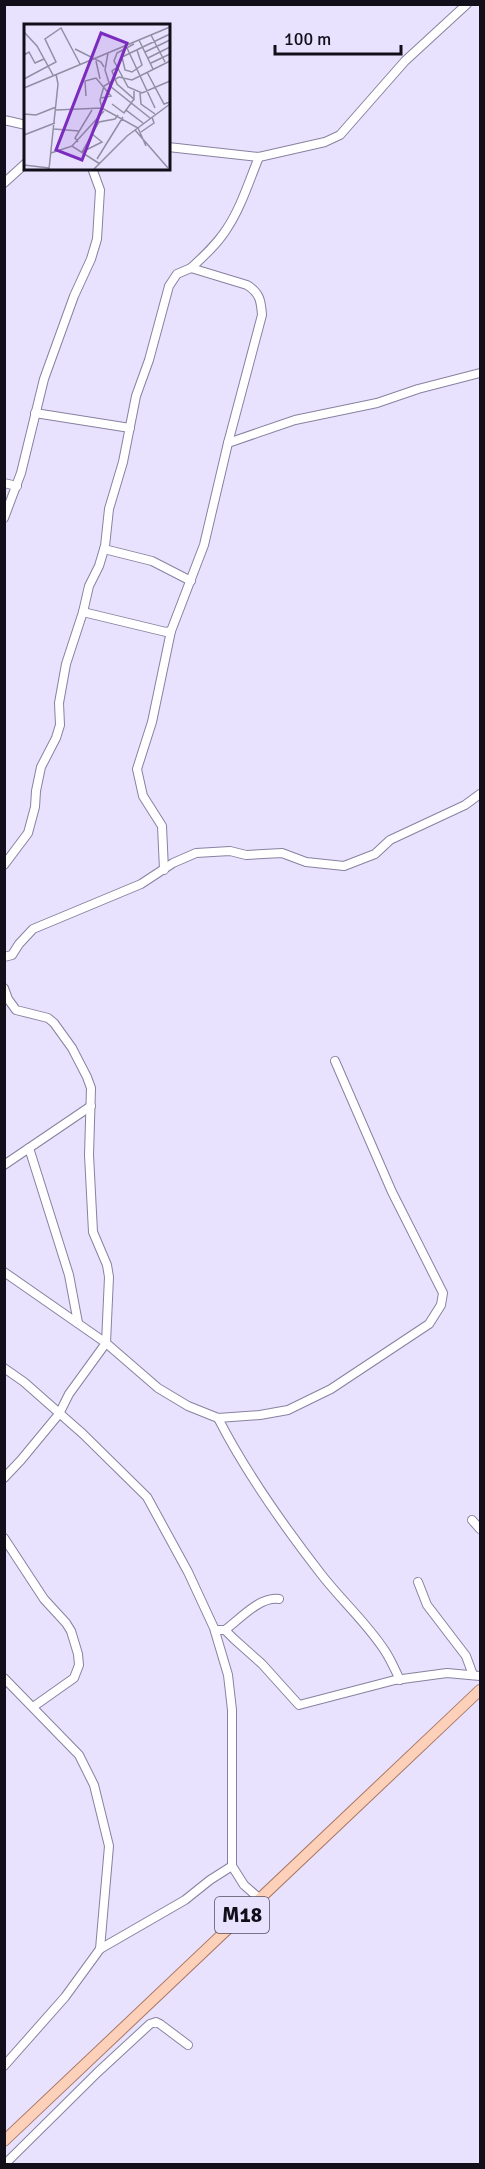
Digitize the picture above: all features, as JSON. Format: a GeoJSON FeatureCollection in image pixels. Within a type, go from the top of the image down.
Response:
{"type":"FeatureCollection","features":[{"type":"Feature","properties":{"kind":"main road","name":"M18"},"geometry":{"type":"LineString","coordinates":[[5,2140],[480,1690]]}},
{"type":"Feature","properties":{"kind":"street"},"geometry":{"type":"LineString","coordinates":[[170,147],[258,157],[324,142],[340,135],[405,61],[467,4]]}},
{"type":"Feature","properties":{"kind":"street"},"geometry":{"type":"LineString","coordinates":[[4,120],[24,124]]}},
{"type":"Feature","properties":{"kind":"street"},"geometry":{"type":"LineString","coordinates":[[4,865],[28,832],[35,807],[41,767],[60,725],[59,703],[66,664],[89,586],[104,549],[109,509],[123,462],[136,396],[149,360],[169,286],[177,273],[191,268],[214,246],[226,230],[236,213],[258,157]]}},
{"type":"Feature","properties":{"kind":"street"},"geometry":{"type":"LineString","coordinates":[[4,183],[24,165]]}},
{"type":"Feature","properties":{"kind":"street"},"geometry":{"type":"LineString","coordinates":[[4,518],[16,486],[54,349],[97,239],[100,190],[93,170]]}},
{"type":"Feature","properties":{"kind":"street"},"geometry":{"type":"LineString","coordinates":[[164,870],[162,826],[143,796],[137,769],[152,722],[171,630],[204,545],[262,315],[260,296],[255,290],[247,285],[191,268]]}},
{"type":"Feature","properties":{"kind":"street"},"geometry":{"type":"LineString","coordinates":[[228,443],[294,420],[385,401],[410,391],[480,373]]}},
{"type":"Feature","properties":{"kind":"street"},"geometry":{"type":"LineString","coordinates":[[35,413],[130,428]]}},
{"type":"Feature","properties":{"kind":"street"},"geometry":{"type":"LineString","coordinates":[[4,483],[16,486]]}},
{"type":"Feature","properties":{"kind":"street"},"geometry":{"type":"LineString","coordinates":[[104,549],[152,561],[191,581]]}},
{"type":"Feature","properties":{"kind":"street"},"geometry":{"type":"LineString","coordinates":[[83,612],[166,632],[171,630]]}},
{"type":"Feature","properties":{"kind":"street"},"geometry":{"type":"LineString","coordinates":[[4,957],[12,955],[33,929],[141,884],[184,856],[208,851],[230,851],[246,855],[282,853],[306,862],[344,866],[375,854],[390,840],[465,805],[480,794]]}},
{"type":"Feature","properties":{"kind":"street"},"geometry":{"type":"LineString","coordinates":[[4,988],[16,1010],[48,1018],[62,1031],[91,1088],[89,1155],[93,1232],[107,1265],[109,1277],[106,1343],[69,1394],[58,1414],[4,1478]]}},
{"type":"Feature","properties":{"kind":"street"},"geometry":{"type":"LineString","coordinates":[[4,1272],[106,1343],[158,1388],[188,1406],[218,1418],[288,1410],[331,1389],[429,1324],[441,1305],[443,1293],[392,1192],[335,1061]]}},
{"type":"Feature","properties":{"kind":"street"},"geometry":{"type":"LineString","coordinates":[[4,1165],[91,1106]]}},
{"type":"Feature","properties":{"kind":"street"},"geometry":{"type":"LineString","coordinates":[[29,1148],[69,1275],[78,1323]]}},
{"type":"Feature","properties":{"kind":"street"},"geometry":{"type":"LineString","coordinates":[[4,1368],[24,1382],[102,1452],[147,1497],[188,1572],[215,1630],[228,1675],[232,1710],[232,1866],[243,1885],[260,1899]]}},
{"type":"Feature","properties":{"kind":"street"},"geometry":{"type":"LineString","coordinates":[[218,1418],[258,1486],[297,1543],[377,1640],[386,1652],[400,1680]]}},
{"type":"Feature","properties":{"kind":"street"},"geometry":{"type":"LineString","coordinates":[[472,1520],[480,1529]]}},
{"type":"Feature","properties":{"kind":"street"},"geometry":{"type":"LineString","coordinates":[[4,1538],[44,1599],[66,1623],[78,1654],[78,1665],[74,1678],[33,1707]]}},
{"type":"Feature","properties":{"kind":"street"},"geometry":{"type":"LineString","coordinates":[[418,1582],[427,1605],[466,1656],[477,1675]]}},
{"type":"Feature","properties":{"kind":"street"},"geometry":{"type":"LineString","coordinates":[[215,1630],[225,1630],[258,1605],[272,1598],[279,1599]]}},
{"type":"Feature","properties":{"kind":"street"},"geometry":{"type":"LineString","coordinates":[[225,1630],[262,1664],[299,1705],[400,1680],[447,1673],[477,1675]]}},
{"type":"Feature","properties":{"kind":"street"},"geometry":{"type":"LineString","coordinates":[[4,1678],[79,1755],[87,1768],[98,1798],[108,1846],[100,1949]]}},
{"type":"Feature","properties":{"kind":"street"},"geometry":{"type":"LineString","coordinates":[[4,2066],[65,1997],[100,1949],[184,1900],[232,1866]]}},
{"type":"Feature","properties":{"kind":"street"},"geometry":{"type":"LineString","coordinates":[[5,2164],[150,2024],[156,2022],[160,2024],[188,2045]]}},
{"type":"Feature","properties":{"kind":"street"},"geometry":{"type":"LineString","coordinates":[[5,2140],[18,2152]]}}]}
